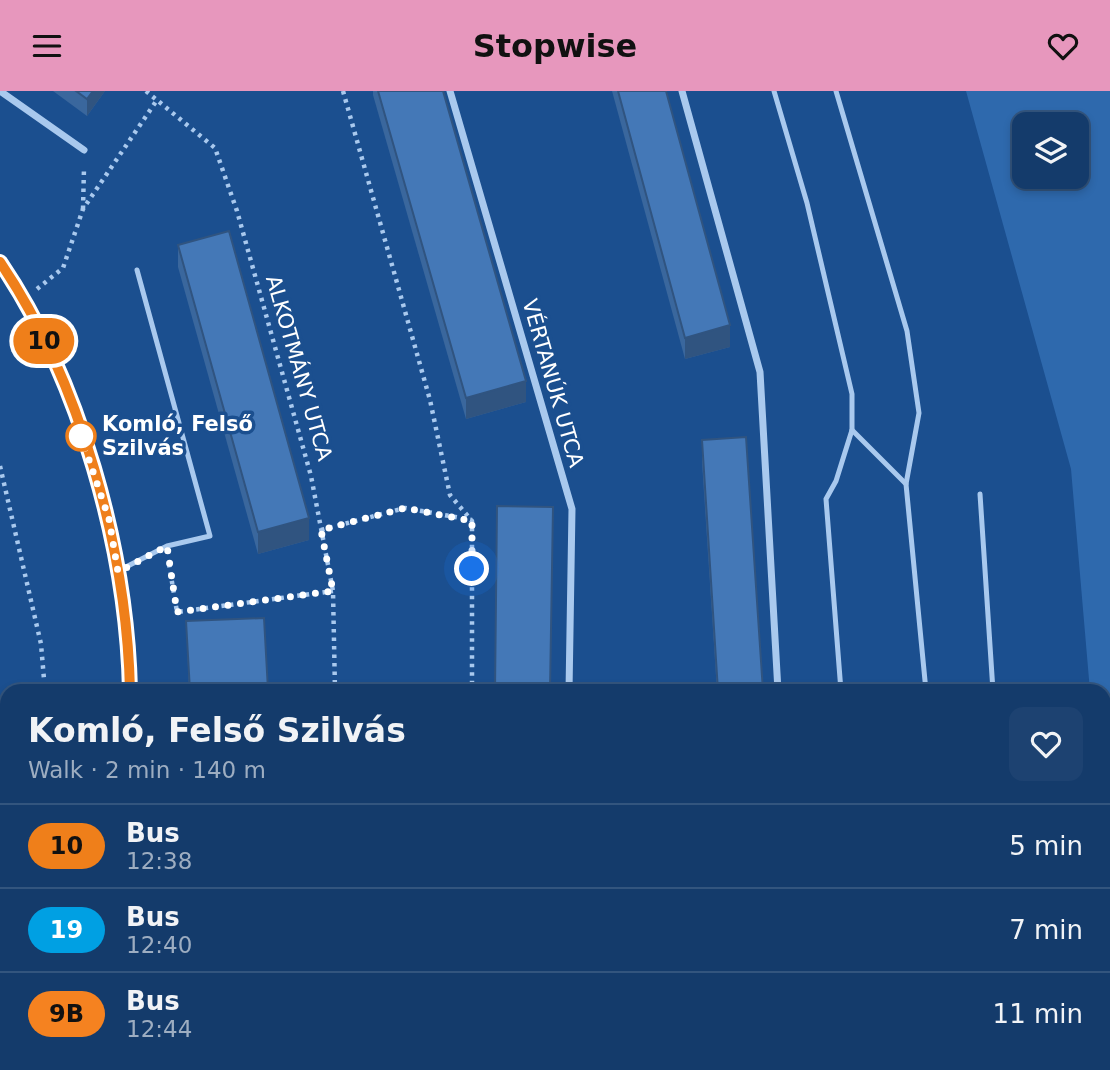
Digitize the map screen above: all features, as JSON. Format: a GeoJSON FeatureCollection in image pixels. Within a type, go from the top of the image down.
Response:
{"type":"FeatureCollection","features":[{"type":"Feature","properties":{"kind":"street"},"geometry":{"type":"LineString","coordinates":[[0,91],[84,150]]}},
{"type":"Feature","properties":{"kind":"street","name":"VÉRTANÚK UTCA"},"geometry":{"type":"LineString","coordinates":[[450,91],[572,509],[569,684]]}},
{"type":"Feature","properties":{"kind":"street"},"geometry":{"type":"LineString","coordinates":[[681,91],[760,372],[778,684]]}},
{"type":"Feature","properties":{"kind":"street"},"geometry":{"type":"LineString","coordinates":[[0,262],[25,299],[75,418],[109,519],[128,646],[130,684]]}},
{"type":"Feature","properties":{"kind":"lane"},"geometry":{"type":"LineString","coordinates":[[774,91],[807,203],[852,394],[852,430],[836,481],[826,499],[840,684]]}},
{"type":"Feature","properties":{"kind":"lane"},"geometry":{"type":"LineString","coordinates":[[836,91],[907,331],[919,412],[906,484],[925,684]]}},
{"type":"Feature","properties":{"kind":"lane"},"geometry":{"type":"LineString","coordinates":[[118,572],[167,546],[210,536],[137,270]]}},
{"type":"Feature","properties":{"kind":"lane"},"geometry":{"type":"LineString","coordinates":[[852,430],[906,484]]}},
{"type":"Feature","properties":{"kind":"lane"},"geometry":{"type":"LineString","coordinates":[[980,494],[993,684]]}},
{"type":"Feature","properties":{"kind":"path","name":"ALKOTMÁNY UTCA"},"geometry":{"type":"LineString","coordinates":[[146,91],[215,148],[237,211],[311,476],[333,591],[335,684]]}},
{"type":"Feature","properties":{"kind":"path"},"geometry":{"type":"LineString","coordinates":[[343,91],[430,400],[450,495],[472,521],[472,684]]}},
{"type":"Feature","properties":{"kind":"path"},"geometry":{"type":"LineString","coordinates":[[25,299],[63,268],[83,209],[157,100]]}},
{"type":"Feature","properties":{"kind":"path"},"geometry":{"type":"LineString","coordinates":[[83,209],[84,150]]}},
{"type":"Feature","properties":{"kind":"path"},"geometry":{"type":"LineString","coordinates":[[0,466],[41,644],[44,684]]}},
{"type":"Feature","properties":{"kind":"path"},"geometry":{"type":"LineString","coordinates":[[321,530],[405,508],[472,521]]}},
{"type":"Feature","properties":{"kind":"path"},"geometry":{"type":"LineString","coordinates":[[167,546],[177,612],[333,591]]}},
{"type":"Feature","properties":{"kind":"shaded area"},"geometry":{"type":"Polygon","coordinates":[[[966,91],[1110,91],[1110,684],[1089,684],[1071,469],[966,91]]]}},
{"type":"Feature","properties":{"kind":"building"},"geometry":{"type":"Polygon","coordinates":[[[76,91],[93,91],[87,99],[76,91]]]}},
{"type":"Feature","properties":{"kind":"building"},"geometry":{"type":"Polygon","coordinates":[[[378,91],[443,91],[526,381],[466,398],[378,91]]]}},
{"type":"Feature","properties":{"kind":"building"},"geometry":{"type":"Polygon","coordinates":[[[618,91],[666,91],[730,325],[685,338],[618,91]]]}},
{"type":"Feature","properties":{"kind":"building"},"geometry":{"type":"Polygon","coordinates":[[[229,231],[309,518],[258,532],[178,245],[229,231]]]}},
{"type":"Feature","properties":{"kind":"building"},"geometry":{"type":"Polygon","coordinates":[[[746,437],[763,684],[718,684],[702,440],[746,437]]]}},
{"type":"Feature","properties":{"kind":"building"},"geometry":{"type":"Polygon","coordinates":[[[497,506],[553,507],[550,684],[495,684],[497,506]]]}},
{"type":"Feature","properties":{"kind":"building"},"geometry":{"type":"Polygon","coordinates":[[[264,618],[268,684],[190,684],[186,621],[264,618]]]}},
{"type":"Feature","properties":{"kind":"bus line","name":"10"},"geometry":{"type":"LineString","coordinates":[[0,262],[25,299],[38,325],[75,418],[109,519],[128,646],[130,684]]}},
{"type":"Feature","properties":{"kind":"place","name":"Komló, Felső Szilvás"},"geometry":{"type":"Point","coordinates":[81,436]}},
{"type":"Feature","properties":{"kind":"route"},"geometry":{"type":"LineString","coordinates":[[81,436],[109,519],[118,572],[167,546],[177,612],[333,591],[321,530],[405,508],[472,521],[472,569]]}}]}
